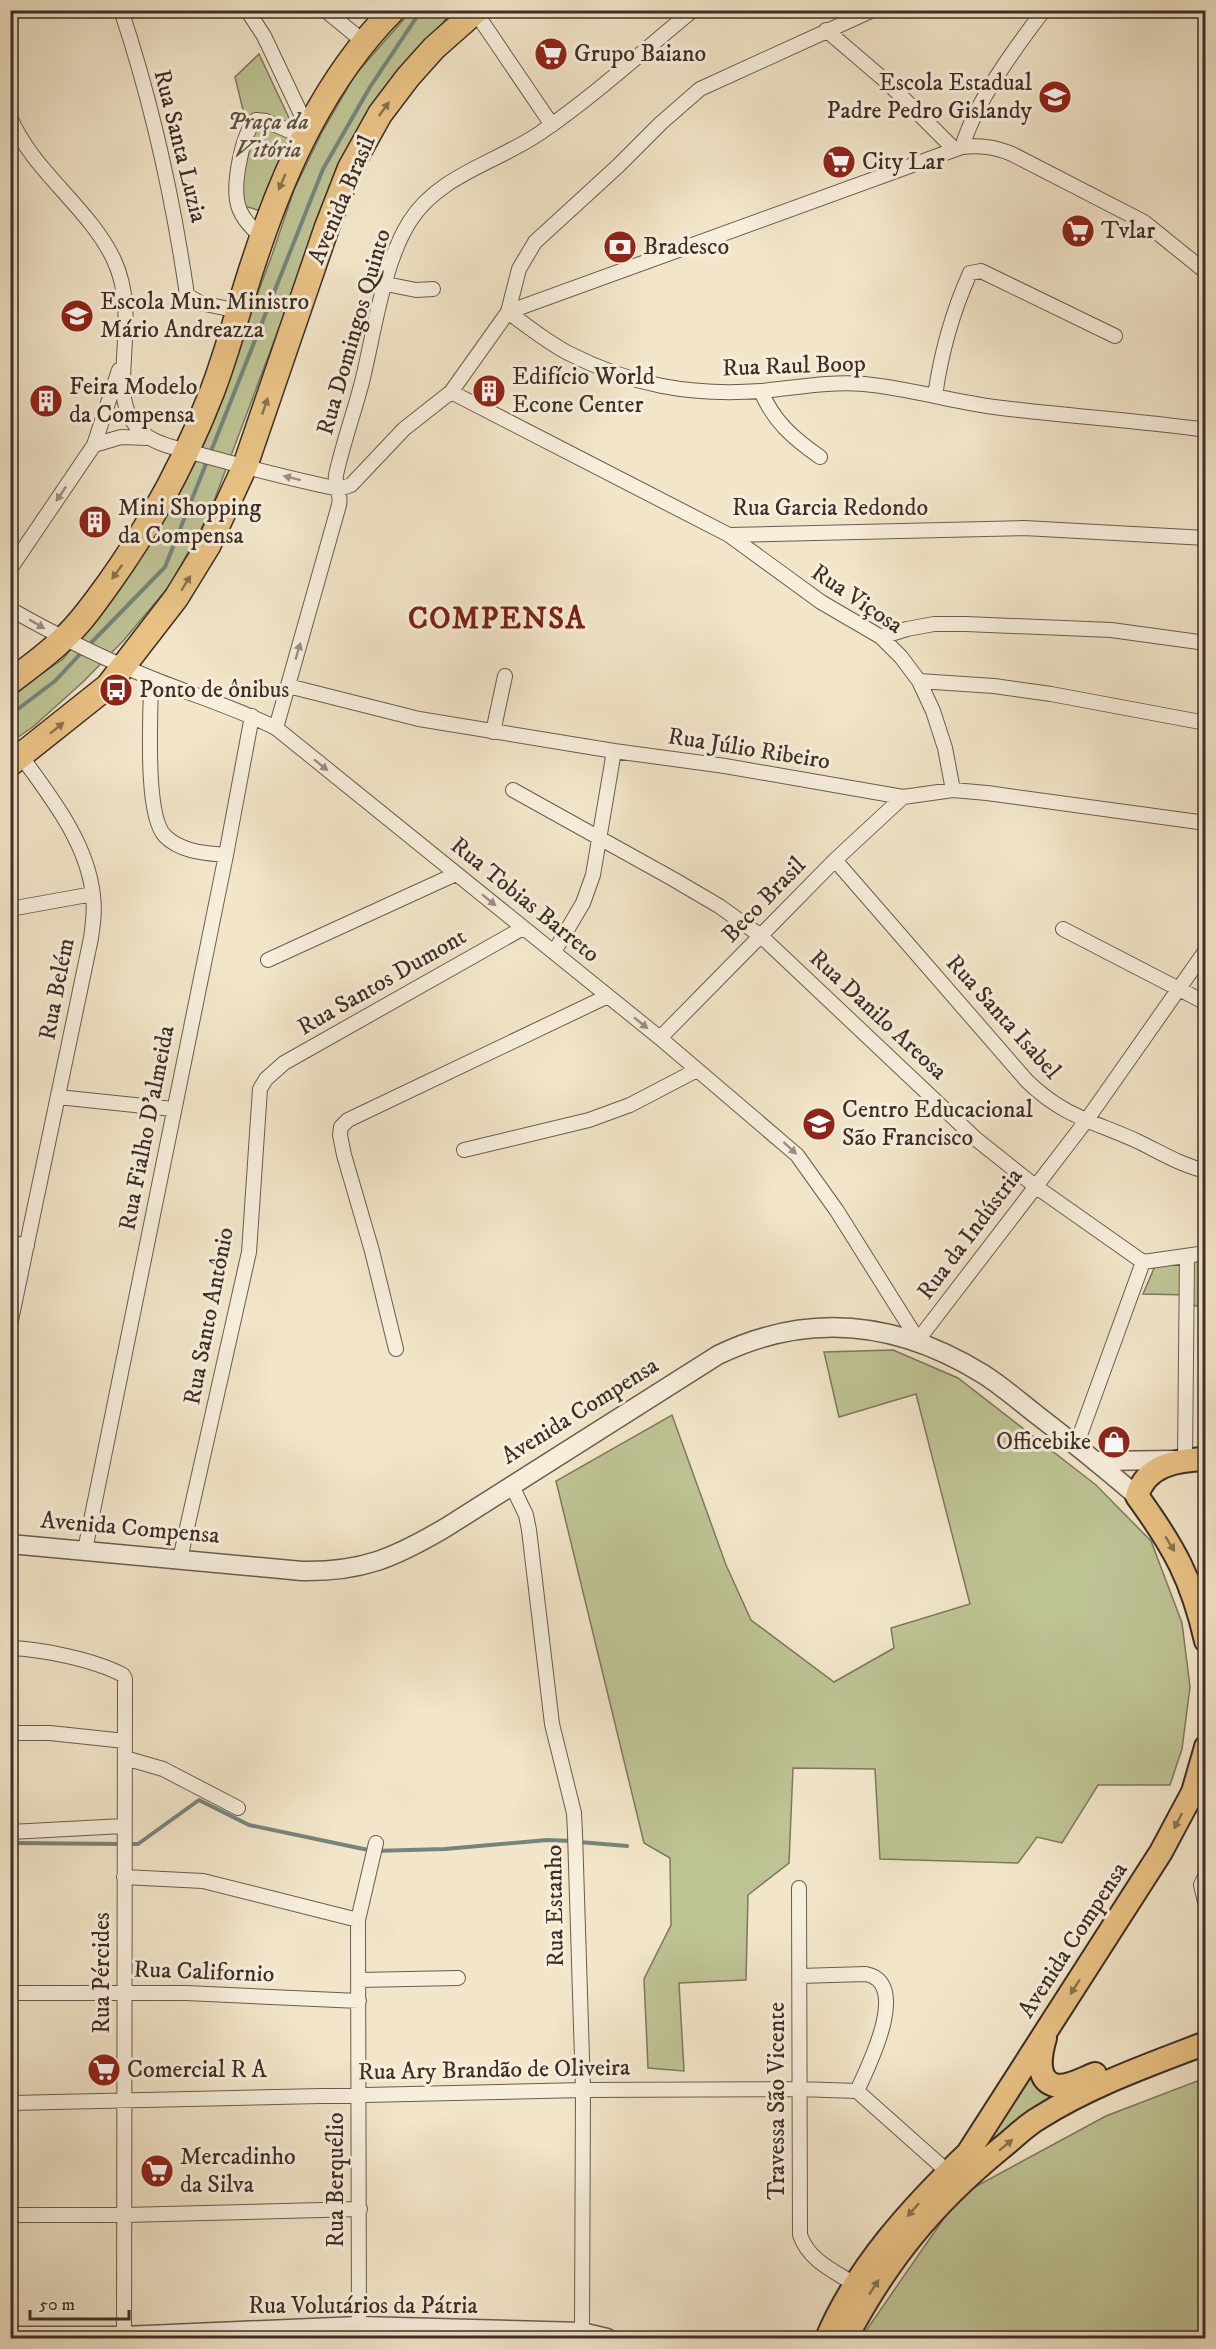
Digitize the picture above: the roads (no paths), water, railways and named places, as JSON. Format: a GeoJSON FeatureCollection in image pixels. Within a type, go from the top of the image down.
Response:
{"type":"FeatureCollection","features":[{"type":"Feature","properties":{"kind":"highway"},"geometry":{"type":"LineString","coordinates":[[10,682],[69,642],[134,548],[193,452],[281,186],[324,100],[364,42],[393,10]]}},
{"type":"Feature","properties":{"kind":"highway","name":"Avenida Brasil"},"geometry":{"type":"LineString","coordinates":[[16,760],[108,686],[115,663],[177,598],[208,546],[234,464],[350,168],[380,114],[408,77],[434,48],[475,11]]}},
{"type":"Feature","properties":{"kind":"main road"},"geometry":{"type":"LineString","coordinates":[[1137,1496],[1140,1483],[1151,1472],[1196,1459]]}},
{"type":"Feature","properties":{"kind":"main road","name":"Avenida Compensa"},"geometry":{"type":"LineString","coordinates":[[1137,1496],[1171,1545],[1186,1574],[1206,1641]]}},
{"type":"Feature","properties":{"kind":"main road","name":"Avenida Compensa"},"geometry":{"type":"LineString","coordinates":[[827,2338],[856,2285],[902,2222],[968,2153],[1047,2031],[1161,1852],[1193,1792],[1206,1747]]}},
{"type":"Feature","properties":{"kind":"main road"},"geometry":{"type":"LineString","coordinates":[[1047,2031],[1041,2056],[1041,2068],[1045,2079],[1054,2086],[1066,2085],[1206,2034]]}},
{"type":"Feature","properties":{"kind":"main road"},"geometry":{"type":"LineString","coordinates":[[846,2338],[867,2299],[904,2244],[950,2192],[1037,2118],[1095,2087],[1206,2043]]}},
{"type":"Feature","properties":{"kind":"street","name":"Rua Santa Luzia"},"geometry":{"type":"LineString","coordinates":[[120,10],[164,160],[177,223],[187,295],[200,303],[239,311]]}},
{"type":"Feature","properties":{"kind":"street"},"geometry":{"type":"LineString","coordinates":[[247,10],[264,36],[306,133]]}},
{"type":"Feature","properties":{"kind":"street"},"geometry":{"type":"LineString","coordinates":[[325,10],[364,42]]}},
{"type":"Feature","properties":{"kind":"street","name":"Rua Domingos Quinto"},"geometry":{"type":"LineString","coordinates":[[276,728],[341,497],[335,478],[386,284],[400,239],[410,220],[440,189],[552,125],[693,10]]}},
{"type":"Feature","properties":{"kind":"street"},"geometry":{"type":"LineString","coordinates":[[94,445],[121,437],[148,438],[234,464],[339,489],[351,485],[404,429],[451,392],[508,312],[519,269],[535,242],[661,123],[700,89],[873,10]]}},
{"type":"Feature","properties":{"kind":"street"},"geometry":{"type":"LineString","coordinates":[[958,148],[974,116],[1020,41],[1044,10]]}},
{"type":"Feature","properties":{"kind":"street"},"geometry":{"type":"LineString","coordinates":[[475,11],[552,125]]}},
{"type":"Feature","properties":{"kind":"street"},"geometry":{"type":"LineString","coordinates":[[826,30],[888,82],[958,148]]}},
{"type":"Feature","properties":{"kind":"street"},"geometry":{"type":"LineString","coordinates":[[262,238],[246,224],[237,201],[242,149],[252,123],[256,120],[266,120],[306,133]]}},
{"type":"Feature","properties":{"kind":"street"},"geometry":{"type":"LineString","coordinates":[[12,126],[84,217],[112,257],[120,274],[126,306],[123,394],[126,410],[135,426],[148,438]]}},
{"type":"Feature","properties":{"kind":"street"},"geometry":{"type":"LineString","coordinates":[[508,312],[958,148],[988,147],[1012,154],[1144,222],[1204,269]]}},
{"type":"Feature","properties":{"kind":"street"},"geometry":{"type":"LineString","coordinates":[[935,396],[943,349],[956,306],[970,273],[974,271],[981,271],[1115,336]]}},
{"type":"Feature","properties":{"kind":"street"},"geometry":{"type":"LineString","coordinates":[[386,284],[416,290],[433,289]]}},
{"type":"Feature","properties":{"kind":"street","name":"Rua Raul Boop"},"geometry":{"type":"LineString","coordinates":[[508,312],[566,352],[601,368],[648,384],[715,392],[761,391],[821,384],[861,384],[899,388],[997,407],[1206,430]]}},
{"type":"Feature","properties":{"kind":"street"},"geometry":{"type":"LineString","coordinates":[[10,569],[94,445],[123,357]]}},
{"type":"Feature","properties":{"kind":"street"},"geometry":{"type":"LineString","coordinates":[[761,391],[779,424],[820,457]]}},
{"type":"Feature","properties":{"kind":"street","name":"Rua Garcia Redondo"},"geometry":{"type":"LineString","coordinates":[[451,392],[729,535],[1024,528],[1206,537]]}},
{"type":"Feature","properties":{"kind":"street","name":"Rua Viçosa"},"geometry":{"type":"LineString","coordinates":[[729,535],[821,602],[881,637],[901,657],[919,681],[933,711],[945,748],[953,790]]}},
{"type":"Feature","properties":{"kind":"street","name":"Rua Tobias Barreto"},"geometry":{"type":"LineString","coordinates":[[10,609],[69,642],[115,663],[252,716],[276,728],[660,1038],[783,1141],[806,1165],[918,1340]]}},
{"type":"Feature","properties":{"kind":"street"},"geometry":{"type":"LineString","coordinates":[[881,637],[934,624],[978,624],[1111,630],[1206,643]]}},
{"type":"Feature","properties":{"kind":"street"},"geometry":{"type":"LineString","coordinates":[[494,732],[505,676]]}},
{"type":"Feature","properties":{"kind":"street"},"geometry":{"type":"LineString","coordinates":[[151,678],[152,801],[158,826],[176,845],[200,852],[226,855]]}},
{"type":"Feature","properties":{"kind":"street"},"geometry":{"type":"LineString","coordinates":[[919,681],[994,686],[1051,693],[1206,723]]}},
{"type":"Feature","properties":{"kind":"street","name":"Rua Júlio Ribeiro"},"geometry":{"type":"LineString","coordinates":[[288,686],[408,716],[494,732],[725,766],[903,797],[953,790],[1206,823]]}},
{"type":"Feature","properties":{"kind":"street","name":"Rua Fialho D'almeida"},"geometry":{"type":"LineString","coordinates":[[85,1550],[252,716]]}},
{"type":"Feature","properties":{"kind":"street"},"geometry":{"type":"LineString","coordinates":[[554,952],[583,903],[592,875],[614,751]]}},
{"type":"Feature","properties":{"kind":"street","name":"Rua Belém"},"geometry":{"type":"LineString","coordinates":[[10,1325],[91,938],[93,894],[85,861],[69,829],[50,796],[16,760]]}},
{"type":"Feature","properties":{"kind":"street","name":"Rua Danilo Areosa"},"geometry":{"type":"LineString","coordinates":[[513,790],[719,906],[761,936],[976,1139],[1035,1186],[1143,1262]]}},
{"type":"Feature","properties":{"kind":"street","name":"Beco Brasil"},"geometry":{"type":"LineString","coordinates":[[660,1038],[835,860],[903,797]]}},
{"type":"Feature","properties":{"kind":"street","name":"Rua Santa Isabel"},"geometry":{"type":"LineString","coordinates":[[835,860],[1027,1082],[1043,1097],[1061,1109],[1137,1141],[1171,1160],[1206,1171]]}},
{"type":"Feature","properties":{"kind":"street"},"geometry":{"type":"LineString","coordinates":[[268,960],[456,874]]}},
{"type":"Feature","properties":{"kind":"street"},"geometry":{"type":"LineString","coordinates":[[10,909],[93,894]]}},
{"type":"Feature","properties":{"kind":"street","name":"Rua Santos Dumont"},"geometry":{"type":"LineString","coordinates":[[266,1079],[284,1064],[523,927]]}},
{"type":"Feature","properties":{"kind":"street"},"geometry":{"type":"LineString","coordinates":[[1063,929],[1206,1003]]}},
{"type":"Feature","properties":{"kind":"street","name":"Rua da Indústria"},"geometry":{"type":"LineString","coordinates":[[918,1340],[1086,1121],[1206,950]]}},
{"type":"Feature","properties":{"kind":"street"},"geometry":{"type":"LineString","coordinates":[[396,1349],[372,1251],[344,1155],[340,1127],[348,1120],[608,996]]}},
{"type":"Feature","properties":{"kind":"street"},"geometry":{"type":"LineString","coordinates":[[464,1150],[589,1120],[630,1105],[697,1070]]}},
{"type":"Feature","properties":{"kind":"street","name":"Rua Santo Antônio"},"geometry":{"type":"LineString","coordinates":[[180,1559],[249,1252],[261,1089],[266,1079]]}},
{"type":"Feature","properties":{"kind":"street"},"geometry":{"type":"LineString","coordinates":[[58,1097],[173,1109]]}},
{"type":"Feature","properties":{"kind":"street"},"geometry":{"type":"LineString","coordinates":[[10,1242],[27,1246]]}},
{"type":"Feature","properties":{"kind":"street"},"geometry":{"type":"LineString","coordinates":[[1076,1446],[1143,1262],[1206,1253]]}},
{"type":"Feature","properties":{"kind":"street"},"geometry":{"type":"LineString","coordinates":[[1096,1461],[1196,1459],[1186,1256]]}},
{"type":"Feature","properties":{"kind":"street","name":"Avenida Compensa"},"geometry":{"type":"LineString","coordinates":[[10,1544],[302,1571],[327,1572],[380,1562],[410,1549],[717,1355],[740,1344],[794,1330],[819,1328],[872,1330],[918,1340],[953,1356],[985,1375],[1096,1461],[1137,1496]]}},
{"type":"Feature","properties":{"kind":"street","name":"Rua Estanho"},"geometry":{"type":"LineString","coordinates":[[512,1486],[526,1515],[529,1530],[552,1724],[574,1813],[583,2090],[582,2332]]}},
{"type":"Feature","properties":{"kind":"street","name":"Rua Pércides"},"geometry":{"type":"LineString","coordinates":[[10,1648],[29,1649],[103,1666],[123,1675],[125,1679],[124,2337]]}},
{"type":"Feature","properties":{"kind":"street"},"geometry":{"type":"LineString","coordinates":[[10,1732],[50,1732],[125,1741]]}},
{"type":"Feature","properties":{"kind":"street"},"geometry":{"type":"LineString","coordinates":[[125,1758],[163,1769],[238,1808]]}},
{"type":"Feature","properties":{"kind":"street"},"geometry":{"type":"LineString","coordinates":[[10,1832],[124,1826]]}},
{"type":"Feature","properties":{"kind":"street","name":"Rua Berquélio"},"geometry":{"type":"LineString","coordinates":[[359,2332],[358,1920],[376,1843]]}},
{"type":"Feature","properties":{"kind":"street"},"geometry":{"type":"LineString","coordinates":[[1205,1875],[1201,1885],[1206,1906]]}},
{"type":"Feature","properties":{"kind":"street"},"geometry":{"type":"LineString","coordinates":[[124,1877],[203,1881],[358,1920]]}},
{"type":"Feature","properties":{"kind":"street","name":"Travessa São Vicente"},"geometry":{"type":"LineString","coordinates":[[799,1888],[800,2235],[804,2247],[812,2257],[856,2285]]}},
{"type":"Feature","properties":{"kind":"street"},"geometry":{"type":"LineString","coordinates":[[799,1976],[866,1974],[872,1976],[882,1986],[885,2004],[884,2024],[857,2091],[948,2172]]}},
{"type":"Feature","properties":{"kind":"street"},"geometry":{"type":"LineString","coordinates":[[358,1980],[458,1978]]}},
{"type":"Feature","properties":{"kind":"street","name":"Rua Californio"},"geometry":{"type":"LineString","coordinates":[[10,1993],[124,1992],[359,2001]]}},
{"type":"Feature","properties":{"kind":"street","name":"Rua Ary Brandão de Oliveira"},"geometry":{"type":"LineString","coordinates":[[10,2103],[583,2090],[857,2091]]}},
{"type":"Feature","properties":{"kind":"street"},"geometry":{"type":"LineString","coordinates":[[10,2215],[124,2216],[360,2209]]}},
{"type":"Feature","properties":{"kind":"street","name":"Rua Volutários da Pátria"},"geometry":{"type":"LineString","coordinates":[[10,2336],[582,2332],[607,2338]]}},
{"type":"Feature","properties":{"kind":"waterway"},"geometry":{"type":"LineString","coordinates":[[88,646],[165,567],[323,169],[370,87],[418,15],[426,10]]}},
{"type":"Feature","properties":{"kind":"waterway"},"geometry":{"type":"LineString","coordinates":[[10,715],[55,681],[83,651]]}},
{"type":"Feature","properties":{"kind":"waterway"},"geometry":{"type":"LineString","coordinates":[[129,1844],[138,1844],[199,1800],[249,1825],[373,1851],[445,1849],[547,1840],[572,1841]]}},
{"type":"Feature","properties":{"kind":"waterway"},"geometry":{"type":"LineString","coordinates":[[579,1842],[627,1846]]}},
{"type":"Feature","properties":{"kind":"waterway"},"geometry":{"type":"LineString","coordinates":[[10,1843],[121,1844]]}},
{"type":"Feature","properties":{"kind":"place","name":"Grupo Baiano"},"geometry":{"type":"Point","coordinates":[551,54]}},
{"type":"Feature","properties":{"kind":"place","name":"Escola Estadual Padre Pedro Gislandy"},"geometry":{"type":"Point","coordinates":[1055,97]}},
{"type":"Feature","properties":{"kind":"place","name":"City Lar"},"geometry":{"type":"Point","coordinates":[839,162]}},
{"type":"Feature","properties":{"kind":"place","name":"Tvlar"},"geometry":{"type":"Point","coordinates":[1078,231]}},
{"type":"Feature","properties":{"kind":"place","name":"Bradesco"},"geometry":{"type":"Point","coordinates":[620,247]}},
{"type":"Feature","properties":{"kind":"place","name":"Escola Mun. Ministro Mário Andreazza"},"geometry":{"type":"Point","coordinates":[77,316]}},
{"type":"Feature","properties":{"kind":"place","name":"Edifício World Econe Center"},"geometry":{"type":"Point","coordinates":[489,391]}},
{"type":"Feature","properties":{"kind":"place","name":"Feira Modelo da Compensa"},"geometry":{"type":"Point","coordinates":[46,401]}},
{"type":"Feature","properties":{"kind":"place","name":"Mini Shopping da Compensa"},"geometry":{"type":"Point","coordinates":[95,522]}},
{"type":"Feature","properties":{"kind":"place","name":"Ponto de ônibus"},"geometry":{"type":"Point","coordinates":[116,690]}},
{"type":"Feature","properties":{"kind":"place","name":"Centro Educacional São Francisco"},"geometry":{"type":"Point","coordinates":[819,1124]}},
{"type":"Feature","properties":{"kind":"place","name":"Officebike"},"geometry":{"type":"Point","coordinates":[1114,1442]}},
{"type":"Feature","properties":{"kind":"place","name":"Comercial R A"},"geometry":{"type":"Point","coordinates":[104,2070]}},
{"type":"Feature","properties":{"kind":"place","name":"Mercadinho da Silva"},"geometry":{"type":"Point","coordinates":[157,2171]}},
{"type":"Feature","properties":{"kind":"district","name":"COMPENSA"},"geometry":{"type":"Point","coordinates":[497,619]}},
{"type":"Feature","properties":{"kind":"park label","name":"Praça da Vitória"},"geometry":{"type":"Point","coordinates":[268,136]}}]}
